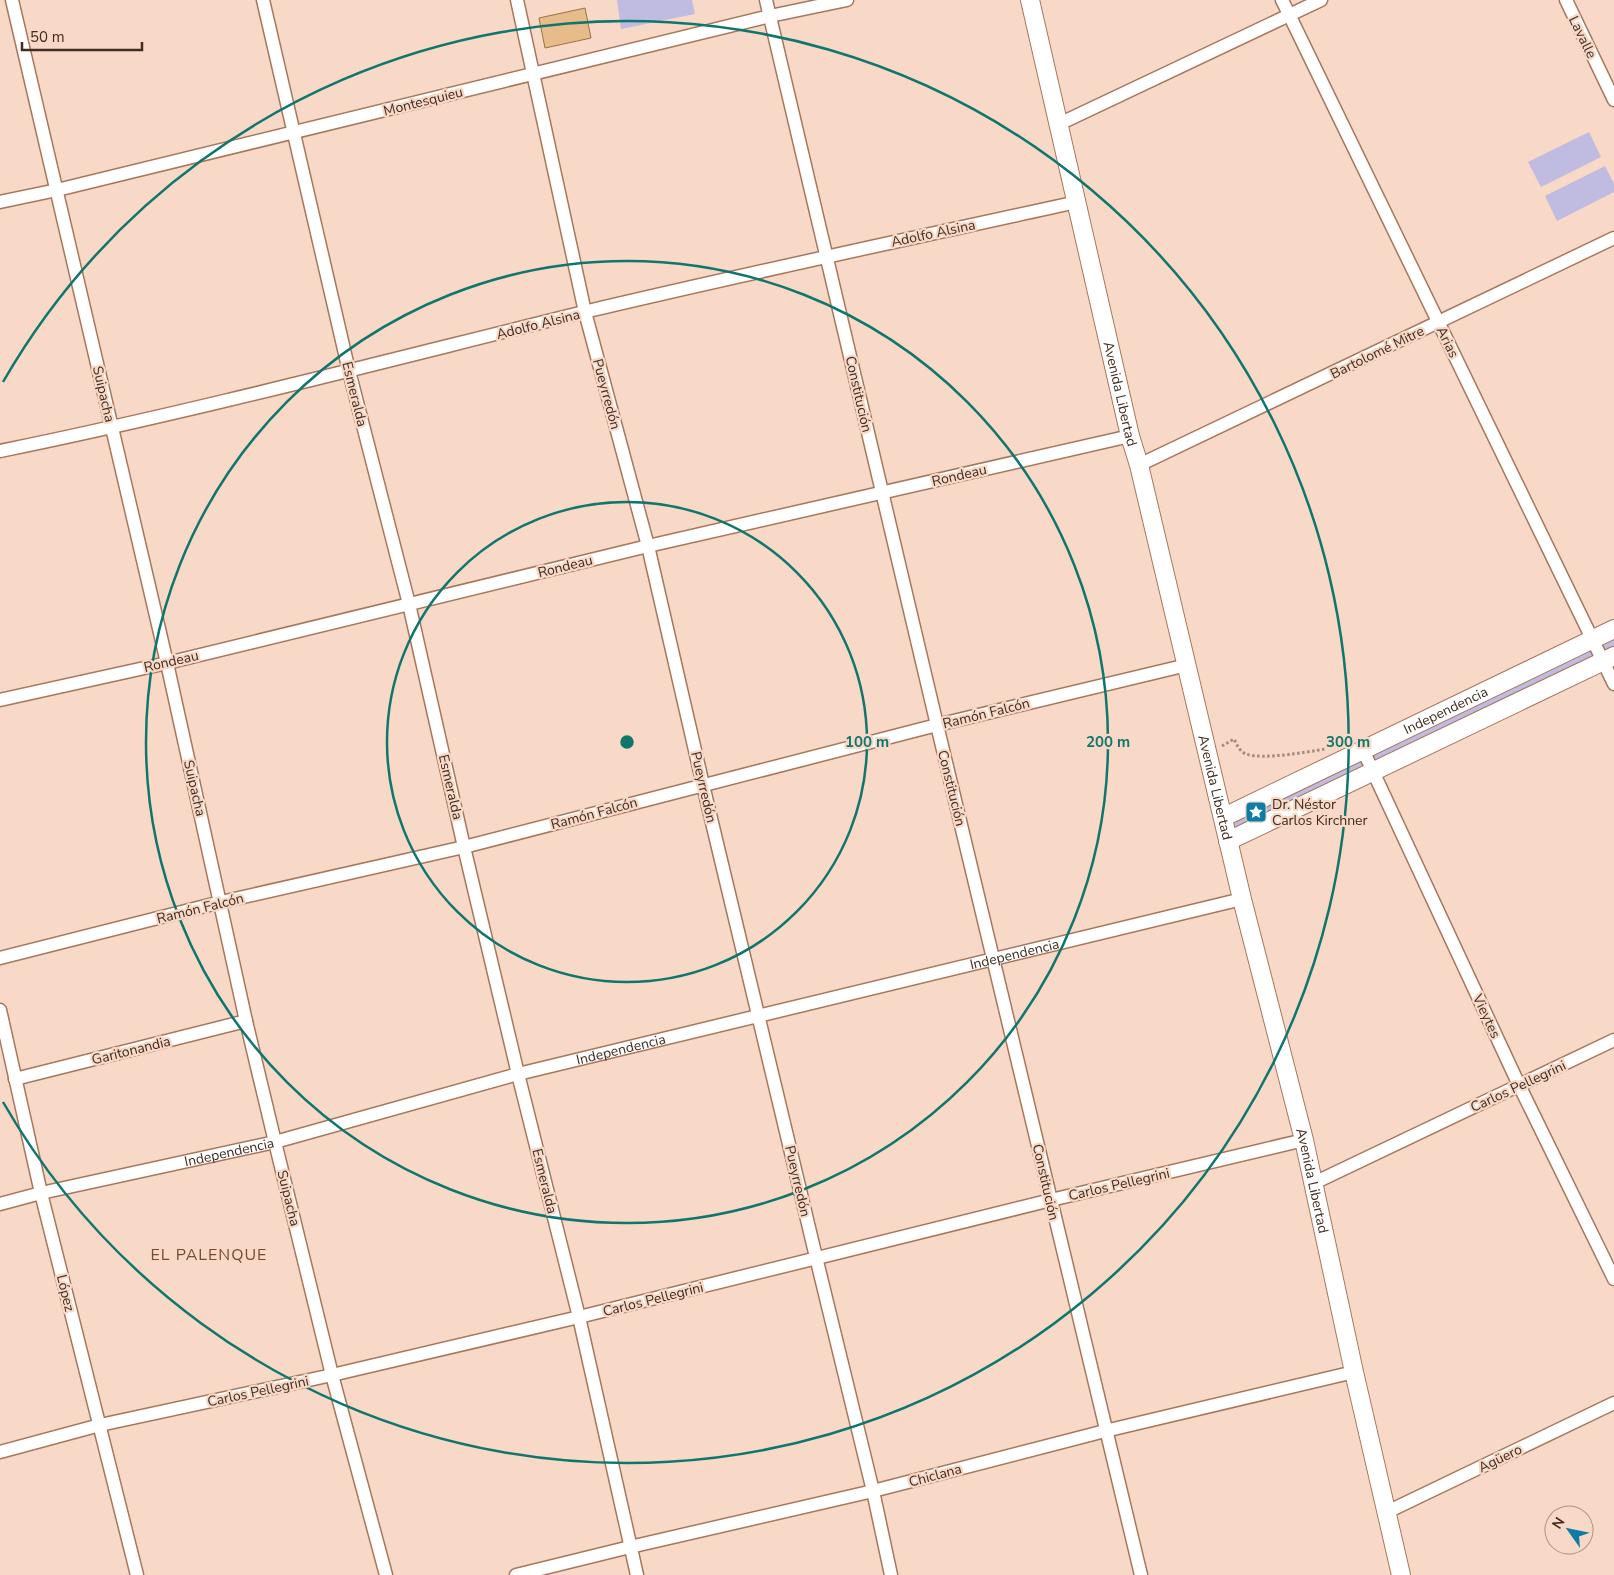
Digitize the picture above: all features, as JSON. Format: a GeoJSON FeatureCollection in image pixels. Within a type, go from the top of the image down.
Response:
{"type":"FeatureCollection","features":[{"type":"Feature","properties":{"kind":"main road","name":"Avenida Libertad"},"geometry":{"type":"LineString","coordinates":[[1030,0],[1130,436],[1140,466],[1242,899],[1304,1140],[1354,1372],[1401,1575]]}},
{"type":"Feature","properties":{"kind":"main road","name":"Independencia"},"geometry":{"type":"LineString","coordinates":[[1224,817],[1614,629]]}},
{"type":"Feature","properties":{"kind":"main road","name":"Independencia"},"geometry":{"type":"LineString","coordinates":[[1228,841],[1609,658]]}},
{"type":"Feature","properties":{"kind":"street","name":"Suipacha"},"geometry":{"type":"LineString","coordinates":[[12,0],[167,663],[246,1021],[332,1375],[386,1575]]}},
{"type":"Feature","properties":{"kind":"street","name":"Esmeralda"},"geometry":{"type":"LineString","coordinates":[[263,0],[349,372],[409,604],[518,1074],[579,1317],[637,1575]]}},
{"type":"Feature","properties":{"kind":"street","name":"Pueyrredón"},"geometry":{"type":"LineString","coordinates":[[517,0],[585,312],[648,546],[703,785],[873,1491],[891,1575]]}},
{"type":"Feature","properties":{"kind":"street","name":"Constitución"},"geometry":{"type":"LineString","coordinates":[[766,0],[1105,1431],[1141,1575]]}},
{"type":"Feature","properties":{"kind":"street","name":"Montesquieu"},"geometry":{"type":"LineString","coordinates":[[0,202],[57,190],[770,16],[846,0]]}},
{"type":"Feature","properties":{"kind":"street","name":"Arias"},"geometry":{"type":"LineString","coordinates":[[1282,0],[1593,640],[1609,658],[1614,684]]}},
{"type":"Feature","properties":{"kind":"street"},"geometry":{"type":"LineString","coordinates":[[1059,124],[1320,0]]}},
{"type":"Feature","properties":{"kind":"street","name":"Lavalle"},"geometry":{"type":"LineString","coordinates":[[1566,0],[1614,100]]}},
{"type":"Feature","properties":{"kind":"street","name":"Adolfo Alsina"},"geometry":{"type":"LineString","coordinates":[[0,451],[112,428],[349,372],[585,312],[828,256],[1077,202]]}},
{"type":"Feature","properties":{"kind":"street","name":"Bartolomé Mitre"},"geometry":{"type":"LineString","coordinates":[[1140,466],[1614,238]]}},
{"type":"Feature","properties":{"kind":"street","name":"Rondeau"},"geometry":{"type":"LineString","coordinates":[[0,700],[167,663],[648,546],[1130,436]]}},
{"type":"Feature","properties":{"kind":"street","name":"Ramón Falcón"},"geometry":{"type":"LineString","coordinates":[[0,958],[221,902],[464,847],[937,725],[1187,665]]}},
{"type":"Feature","properties":{"kind":"street","name":"Vieytes"},"geometry":{"type":"LineString","coordinates":[[1363,750],[1519,1085],[1614,1279]]}},
{"type":"Feature","properties":{"kind":"street","name":"Independencia"},"geometry":{"type":"LineString","coordinates":[[0,1204],[41,1192],[275,1142],[518,1074],[1242,899]]}},
{"type":"Feature","properties":{"kind":"street","name":"López"},"geometry":{"type":"LineString","coordinates":[[0,1010],[41,1192],[137,1575]]}},
{"type":"Feature","properties":{"kind":"street","name":"Garitonandia"},"geometry":{"type":"LineString","coordinates":[[16,1079],[246,1021]]}},
{"type":"Feature","properties":{"kind":"street","name":"Carlos Pellegrini"},"geometry":{"type":"LineString","coordinates":[[1314,1183],[1614,1040]]}},
{"type":"Feature","properties":{"kind":"street","name":"Carlos Pellegrini"},"geometry":{"type":"LineString","coordinates":[[0,1452],[100,1425],[332,1375],[579,1317],[1051,1200],[1304,1140]]}},
{"type":"Feature","properties":{"kind":"street","name":"Chiclana"},"geometry":{"type":"LineString","coordinates":[[516,1575],[873,1491],[1105,1431],[1354,1372]]}},
{"type":"Feature","properties":{"kind":"street","name":"Agüero"},"geometry":{"type":"LineString","coordinates":[[1387,1512],[1614,1403]]}},
{"type":"Feature","properties":{"kind":"path"},"geometry":{"type":"LineString","coordinates":[[1208,752],[1234,739],[1239,749],[1245,754],[1277,756],[1330,748],[1338,762]]}},
{"type":"Feature","properties":{"kind":"shaded area"},"geometry":{"type":"Polygon","coordinates":[[[617,0],[692,0],[695,14],[621,29],[617,0]]]}},
{"type":"Feature","properties":{"kind":"shaded area"},"geometry":{"type":"Polygon","coordinates":[[[1589,132],[1601,157],[1541,187],[1528,162],[1589,132]]]}},
{"type":"Feature","properties":{"kind":"shaded area"},"geometry":{"type":"Polygon","coordinates":[[[1605,166],[1614,184],[1614,192],[1557,221],[1545,196],[1605,166]]]}},
{"type":"Feature","properties":{"kind":"shaded area"},"geometry":{"type":"Polygon","coordinates":[[[1614,629],[1614,656],[1228,841],[1224,817],[1614,629]]]}},
{"type":"Feature","properties":{"kind":"building"},"geometry":{"type":"Polygon","coordinates":[[[585,8],[591,38],[545,48],[539,18],[585,8]]]}},
{"type":"Feature","properties":{"kind":"place","name":"Dr. Néstor Carlos Kirchner"},"geometry":{"type":"Point","coordinates":[1256,812]}},
{"type":"Feature","properties":{"kind":"district","name":"EL PALENQUE"},"geometry":{"type":"Point","coordinates":[209,1254]}}]}
